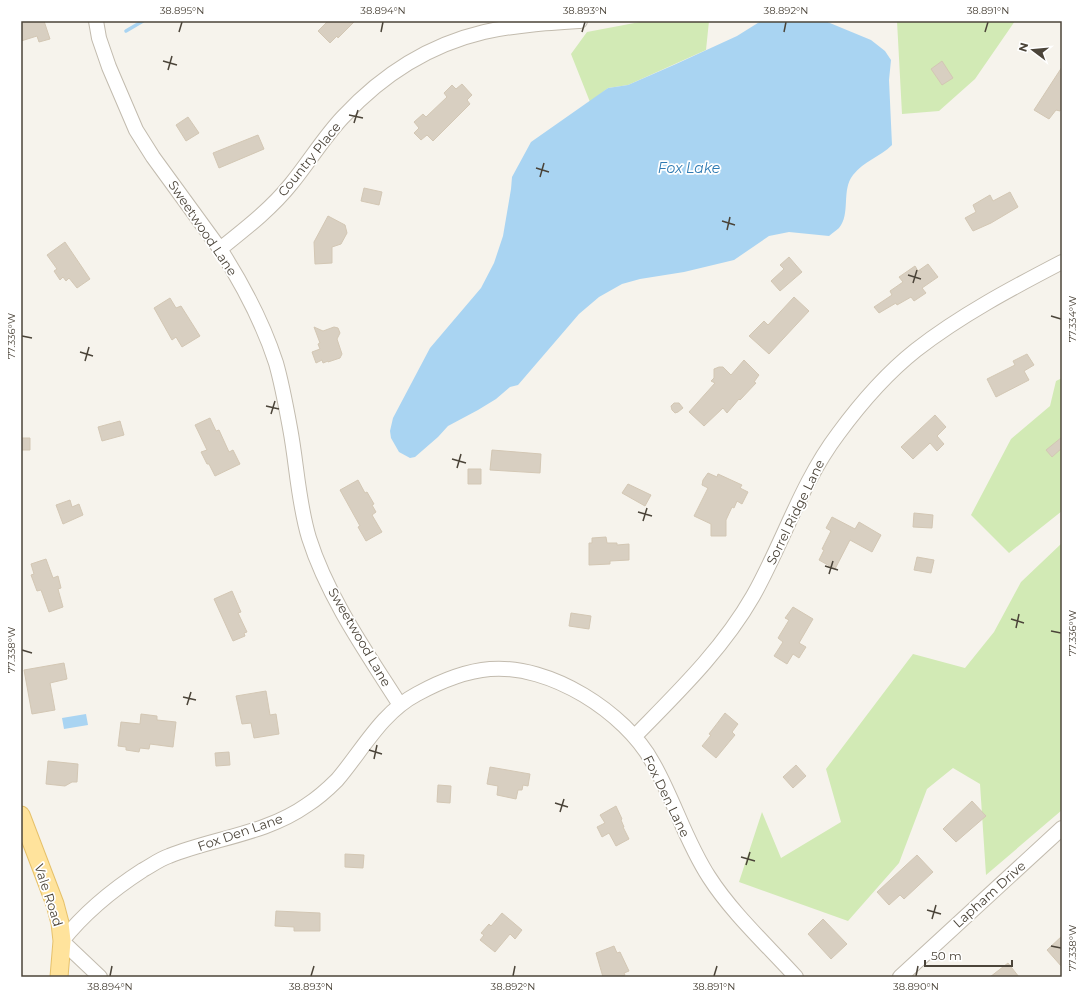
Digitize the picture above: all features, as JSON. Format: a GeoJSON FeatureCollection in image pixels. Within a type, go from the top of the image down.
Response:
{"type":"FeatureCollection","features":[{"type":"Feature","properties":{"kind":"main road","name":"Vale Road"},"geometry":{"type":"LineString","coordinates":[[21,815],[55,904],[60,923],[62,941],[60,977]]}},
{"type":"Feature","properties":{"kind":"street","name":"Sweetwood Lane"},"geometry":{"type":"LineString","coordinates":[[96,21],[99,38],[109,67],[136,130],[153,157],[220,249],[253,308],[276,364],[291,430],[300,500],[309,539],[320,566],[343,613],[400,705]]}},
{"type":"Feature","properties":{"kind":"street","name":"Country Place"},"geometry":{"type":"LineString","coordinates":[[220,249],[250,226],[291,184],[331,130],[370,90],[408,63],[432,50],[484,32],[520,26],[580,21]]}},
{"type":"Feature","properties":{"kind":"street","name":"Sorrel Ridge Lane"},"geometry":{"type":"LineString","coordinates":[[635,736],[714,652],[744,611],[769,566],[804,488],[819,461],[857,408],[915,351],[948,327],[1010,289],[1062,262]]}},
{"type":"Feature","properties":{"kind":"street","name":"Fox Den Lane"},"geometry":{"type":"LineString","coordinates":[[62,941],[88,912],[109,893],[158,861],[169,856],[263,827],[306,806],[322,794],[336,780],[386,718],[400,705],[415,695],[447,680],[490,669],[512,669],[526,671],[556,681],[577,691],[620,721],[635,736],[653,762],[699,861],[710,879],[734,909],[796,977]]}},
{"type":"Feature","properties":{"kind":"street","name":"Lapham Drive"},"geometry":{"type":"LineString","coordinates":[[900,977],[1062,828]]}},
{"type":"Feature","properties":{"kind":"street"},"geometry":{"type":"LineString","coordinates":[[62,941],[100,977]]}},
{"type":"Feature","properties":{"kind":"green space"},"geometry":{"type":"Polygon","coordinates":[[[645,21],[709,21],[706,50],[628,85],[608,88],[590,102],[571,54],[587,32],[645,21]]]}},
{"type":"Feature","properties":{"kind":"green space"},"geometry":{"type":"Polygon","coordinates":[[[897,21],[1015,21],[975,79],[939,111],[902,114],[897,21]]]}},
{"type":"Feature","properties":{"kind":"green space"},"geometry":{"type":"Polygon","coordinates":[[[1062,378],[1062,511],[1009,553],[971,515],[1011,439],[1050,406],[1056,381],[1062,378]]]}},
{"type":"Feature","properties":{"kind":"green space"},"geometry":{"type":"Polygon","coordinates":[[[1062,543],[1062,810],[986,875],[980,784],[953,768],[927,789],[899,863],[848,921],[739,882],[762,812],[781,858],[841,822],[826,769],[913,654],[965,668],[994,632],[1021,582],[1062,543]]]}},
{"type":"Feature","properties":{"kind":"water","name":"Fox Lake"},"geometry":{"type":"Polygon","coordinates":[[[761,21],[825,21],[871,40],[885,51],[891,60],[889,80],[892,145],[857,170],[849,181],[845,216],[839,228],[829,236],[789,232],[769,236],[734,260],[684,272],[640,279],[622,284],[599,297],[579,314],[518,385],[510,387],[496,399],[448,426],[415,457],[410,458],[399,452],[391,438],[390,431],[393,418],[430,348],[481,288],[494,263],[503,236],[512,177],[531,142],[608,88],[628,85],[676,64],[737,36],[761,21]]]}},
{"type":"Feature","properties":{"kind":"water"},"geometry":{"type":"Polygon","coordinates":[[[86,714],[88,725],[64,729],[62,718],[86,714]]]}},
{"type":"Feature","properties":{"kind":"building"},"geometry":{"type":"Polygon","coordinates":[[[21,21],[44,21],[50,39],[39,42],[37,36],[21,41],[21,21]]]}},
{"type":"Feature","properties":{"kind":"building"},"geometry":{"type":"Polygon","coordinates":[[[328,21],[355,21],[338,38],[337,36],[330,43],[318,31],[328,21]]]}},
{"type":"Feature","properties":{"kind":"building"},"geometry":{"type":"Polygon","coordinates":[[[942,61],[953,78],[942,85],[931,69],[942,61]]]}},
{"type":"Feature","properties":{"kind":"building"},"geometry":{"type":"Polygon","coordinates":[[[1062,67],[1062,107],[1060,111],[1056,110],[1049,119],[1034,110],[1062,67]]]}},
{"type":"Feature","properties":{"kind":"building"},"geometry":{"type":"Polygon","coordinates":[[[462,84],[472,95],[467,100],[470,104],[433,141],[427,135],[421,140],[414,133],[419,128],[414,122],[423,114],[426,117],[447,97],[444,93],[452,85],[456,89],[462,84]]]}},
{"type":"Feature","properties":{"kind":"building"},"geometry":{"type":"Polygon","coordinates":[[[188,117],[199,133],[186,141],[176,125],[188,117]]]}},
{"type":"Feature","properties":{"kind":"building"},"geometry":{"type":"Polygon","coordinates":[[[258,135],[264,149],[219,168],[213,153],[258,135]]]}},
{"type":"Feature","properties":{"kind":"building"},"geometry":{"type":"Polygon","coordinates":[[[364,188],[382,192],[379,205],[361,201],[364,188]]]}},
{"type":"Feature","properties":{"kind":"building"},"geometry":{"type":"Polygon","coordinates":[[[1010,192],[1018,207],[991,223],[973,231],[965,218],[976,212],[973,205],[990,195],[993,201],[1010,192]]]}},
{"type":"Feature","properties":{"kind":"building"},"geometry":{"type":"Polygon","coordinates":[[[328,216],[345,225],[347,233],[341,244],[332,247],[332,263],[315,264],[314,242],[328,216]]]}},
{"type":"Feature","properties":{"kind":"building"},"geometry":{"type":"Polygon","coordinates":[[[65,242],[90,279],[77,288],[69,278],[66,281],[63,277],[60,280],[54,271],[57,269],[47,255],[65,242]]]}},
{"type":"Feature","properties":{"kind":"building"},"geometry":{"type":"Polygon","coordinates":[[[789,257],[802,272],[780,291],[771,281],[784,269],[780,265],[789,257]]]}},
{"type":"Feature","properties":{"kind":"building"},"geometry":{"type":"Polygon","coordinates":[[[928,264],[938,277],[922,288],[926,293],[914,301],[911,297],[897,305],[896,303],[879,313],[874,307],[892,295],[890,291],[903,282],[899,277],[915,266],[918,271],[928,264]]]}},
{"type":"Feature","properties":{"kind":"building"},"geometry":{"type":"Polygon","coordinates":[[[794,297],[809,311],[769,354],[749,336],[764,321],[768,325],[794,297]]]}},
{"type":"Feature","properties":{"kind":"building"},"geometry":{"type":"Polygon","coordinates":[[[170,298],[176,308],[181,306],[200,336],[182,347],[176,337],[172,340],[154,308],[170,298]]]}},
{"type":"Feature","properties":{"kind":"building"},"geometry":{"type":"Polygon","coordinates":[[[314,327],[323,331],[334,327],[338,328],[340,333],[337,339],[342,354],[340,358],[323,363],[322,360],[316,363],[312,352],[320,349],[318,344],[320,343],[314,327]]]}},
{"type":"Feature","properties":{"kind":"building"},"geometry":{"type":"Polygon","coordinates":[[[1027,354],[1034,365],[1024,371],[1029,380],[996,397],[987,379],[1015,365],[1013,361],[1027,354]]]}},
{"type":"Feature","properties":{"kind":"building"},"geometry":{"type":"Polygon","coordinates":[[[744,360],[759,375],[754,382],[756,383],[727,413],[723,408],[704,426],[689,412],[715,383],[711,381],[714,378],[714,369],[723,367],[731,375],[744,360]]]}},
{"type":"Feature","properties":{"kind":"building"},"geometry":{"type":"Polygon","coordinates":[[[674,403],[679,403],[683,408],[675,413],[671,406],[674,403]]]}},
{"type":"Feature","properties":{"kind":"building"},"geometry":{"type":"Polygon","coordinates":[[[935,415],[946,427],[937,436],[944,444],[937,451],[930,443],[913,459],[901,447],[935,415]]]}},
{"type":"Feature","properties":{"kind":"building"},"geometry":{"type":"Polygon","coordinates":[[[210,418],[216,431],[219,430],[229,452],[233,450],[240,464],[215,476],[201,452],[207,450],[195,425],[210,418]]]}},
{"type":"Feature","properties":{"kind":"building"},"geometry":{"type":"Polygon","coordinates":[[[120,421],[124,435],[102,441],[98,427],[120,421]]]}},
{"type":"Feature","properties":{"kind":"building"},"geometry":{"type":"Polygon","coordinates":[[[1062,437],[1062,448],[1052,457],[1046,450],[1062,437]]]}},
{"type":"Feature","properties":{"kind":"building"},"geometry":{"type":"Polygon","coordinates":[[[21,438],[30,438],[30,450],[21,450],[21,438]]]}},
{"type":"Feature","properties":{"kind":"building"},"geometry":{"type":"Polygon","coordinates":[[[492,450],[541,454],[540,473],[490,470],[492,450]]]}},
{"type":"Feature","properties":{"kind":"building"},"geometry":{"type":"Polygon","coordinates":[[[468,469],[481,469],[481,484],[468,484],[468,469]]]}},
{"type":"Feature","properties":{"kind":"building"},"geometry":{"type":"Polygon","coordinates":[[[708,473],[717,477],[718,474],[742,485],[740,488],[748,492],[742,504],[737,501],[734,508],[732,507],[726,520],[726,536],[711,536],[711,524],[694,516],[708,488],[702,485],[703,480],[708,473]]]}},
{"type":"Feature","properties":{"kind":"building"},"geometry":{"type":"Polygon","coordinates":[[[358,480],[365,493],[367,492],[374,504],[372,505],[376,512],[372,515],[382,532],[366,541],[358,527],[360,526],[340,490],[358,480]]]}},
{"type":"Feature","properties":{"kind":"building"},"geometry":{"type":"Polygon","coordinates":[[[628,484],[651,495],[645,506],[622,493],[628,484]]]}},
{"type":"Feature","properties":{"kind":"building"},"geometry":{"type":"Polygon","coordinates":[[[70,500],[72,507],[79,504],[83,515],[63,524],[56,505],[70,500]]]}},
{"type":"Feature","properties":{"kind":"building"},"geometry":{"type":"Polygon","coordinates":[[[914,513],[933,515],[932,528],[913,527],[914,513]]]}},
{"type":"Feature","properties":{"kind":"building"},"geometry":{"type":"Polygon","coordinates":[[[832,517],[855,529],[859,522],[881,535],[872,552],[850,540],[835,569],[819,560],[824,550],[822,549],[831,531],[826,528],[832,517]]]}},
{"type":"Feature","properties":{"kind":"building"},"geometry":{"type":"Polygon","coordinates":[[[606,537],[607,543],[617,543],[617,545],[629,544],[629,560],[610,561],[610,564],[589,565],[589,543],[592,543],[592,538],[606,537]]]}},
{"type":"Feature","properties":{"kind":"building"},"geometry":{"type":"Polygon","coordinates":[[[917,557],[934,560],[931,573],[914,570],[917,557]]]}},
{"type":"Feature","properties":{"kind":"building"},"geometry":{"type":"Polygon","coordinates":[[[46,559],[53,578],[58,576],[61,588],[58,589],[63,607],[49,612],[41,590],[37,591],[31,575],[34,574],[31,564],[46,559]]]}},
{"type":"Feature","properties":{"kind":"building"},"geometry":{"type":"Polygon","coordinates":[[[232,591],[241,612],[238,613],[247,632],[244,633],[245,636],[233,641],[214,599],[232,591]]]}},
{"type":"Feature","properties":{"kind":"building"},"geometry":{"type":"Polygon","coordinates":[[[793,607],[813,619],[799,643],[806,647],[799,658],[793,654],[787,664],[774,656],[783,642],[778,638],[789,620],[785,618],[793,607]]]}},
{"type":"Feature","properties":{"kind":"building"},"geometry":{"type":"Polygon","coordinates":[[[571,613],[591,616],[589,629],[569,626],[571,613]]]}},
{"type":"Feature","properties":{"kind":"building"},"geometry":{"type":"Polygon","coordinates":[[[64,663],[67,679],[50,683],[55,710],[32,714],[24,670],[64,663]]]}},
{"type":"Feature","properties":{"kind":"building"},"geometry":{"type":"Polygon","coordinates":[[[266,691],[270,715],[276,714],[279,734],[254,738],[251,723],[242,724],[236,696],[266,691]]]}},
{"type":"Feature","properties":{"kind":"building"},"geometry":{"type":"Polygon","coordinates":[[[725,713],[738,724],[732,732],[735,735],[716,758],[702,746],[725,713]]]}},
{"type":"Feature","properties":{"kind":"building"},"geometry":{"type":"Polygon","coordinates":[[[141,714],[157,716],[157,720],[176,722],[173,747],[150,744],[149,749],[140,748],[139,752],[126,750],[126,747],[118,746],[121,722],[140,724],[141,714]]]}},
{"type":"Feature","properties":{"kind":"building"},"geometry":{"type":"Polygon","coordinates":[[[229,752],[230,765],[216,766],[215,753],[229,752]]]}},
{"type":"Feature","properties":{"kind":"building"},"geometry":{"type":"Polygon","coordinates":[[[48,761],[78,764],[77,782],[72,782],[65,786],[46,784],[48,761]]]}},
{"type":"Feature","properties":{"kind":"building"},"geometry":{"type":"Polygon","coordinates":[[[796,765],[806,776],[793,788],[783,777],[796,765]]]}},
{"type":"Feature","properties":{"kind":"building"},"geometry":{"type":"Polygon","coordinates":[[[490,767],[530,774],[528,786],[523,785],[522,790],[518,790],[516,799],[497,795],[498,786],[487,784],[490,767]]]}},
{"type":"Feature","properties":{"kind":"building"},"geometry":{"type":"Polygon","coordinates":[[[438,785],[451,786],[450,803],[437,802],[438,785]]]}},
{"type":"Feature","properties":{"kind":"building"},"geometry":{"type":"Polygon","coordinates":[[[972,801],[986,816],[956,842],[943,829],[972,801]]]}},
{"type":"Feature","properties":{"kind":"building"},"geometry":{"type":"Polygon","coordinates":[[[616,806],[629,839],[616,846],[609,833],[602,837],[597,827],[605,823],[600,815],[616,806]]]}},
{"type":"Feature","properties":{"kind":"building"},"geometry":{"type":"Polygon","coordinates":[[[345,854],[364,855],[363,868],[345,867],[345,854]]]}},
{"type":"Feature","properties":{"kind":"building"},"geometry":{"type":"Polygon","coordinates":[[[917,855],[933,872],[904,899],[900,895],[889,905],[877,892],[917,855]]]}},
{"type":"Feature","properties":{"kind":"building"},"geometry":{"type":"Polygon","coordinates":[[[276,911],[320,913],[320,931],[294,931],[294,927],[275,926],[276,911]]]}},
{"type":"Feature","properties":{"kind":"building"},"geometry":{"type":"Polygon","coordinates":[[[502,913],[522,930],[515,939],[510,934],[495,952],[480,940],[484,935],[481,933],[489,924],[491,926],[502,913]]]}},
{"type":"Feature","properties":{"kind":"building"},"geometry":{"type":"Polygon","coordinates":[[[823,919],[847,944],[831,959],[808,934],[823,919]]]}},
{"type":"Feature","properties":{"kind":"building"},"geometry":{"type":"Polygon","coordinates":[[[1062,936],[1062,967],[1047,950],[1062,936]]]}},
{"type":"Feature","properties":{"kind":"building"},"geometry":{"type":"Polygon","coordinates":[[[614,946],[617,953],[620,952],[629,971],[620,977],[603,977],[596,953],[614,946]]]}},
{"type":"Feature","properties":{"kind":"building"},"geometry":{"type":"Polygon","coordinates":[[[1008,963],[1019,977],[990,977],[1008,963]]]}},
{"type":"Feature","properties":{"kind":"waterway"},"geometry":{"type":"LineString","coordinates":[[126,31],[143,21]]}}]}
